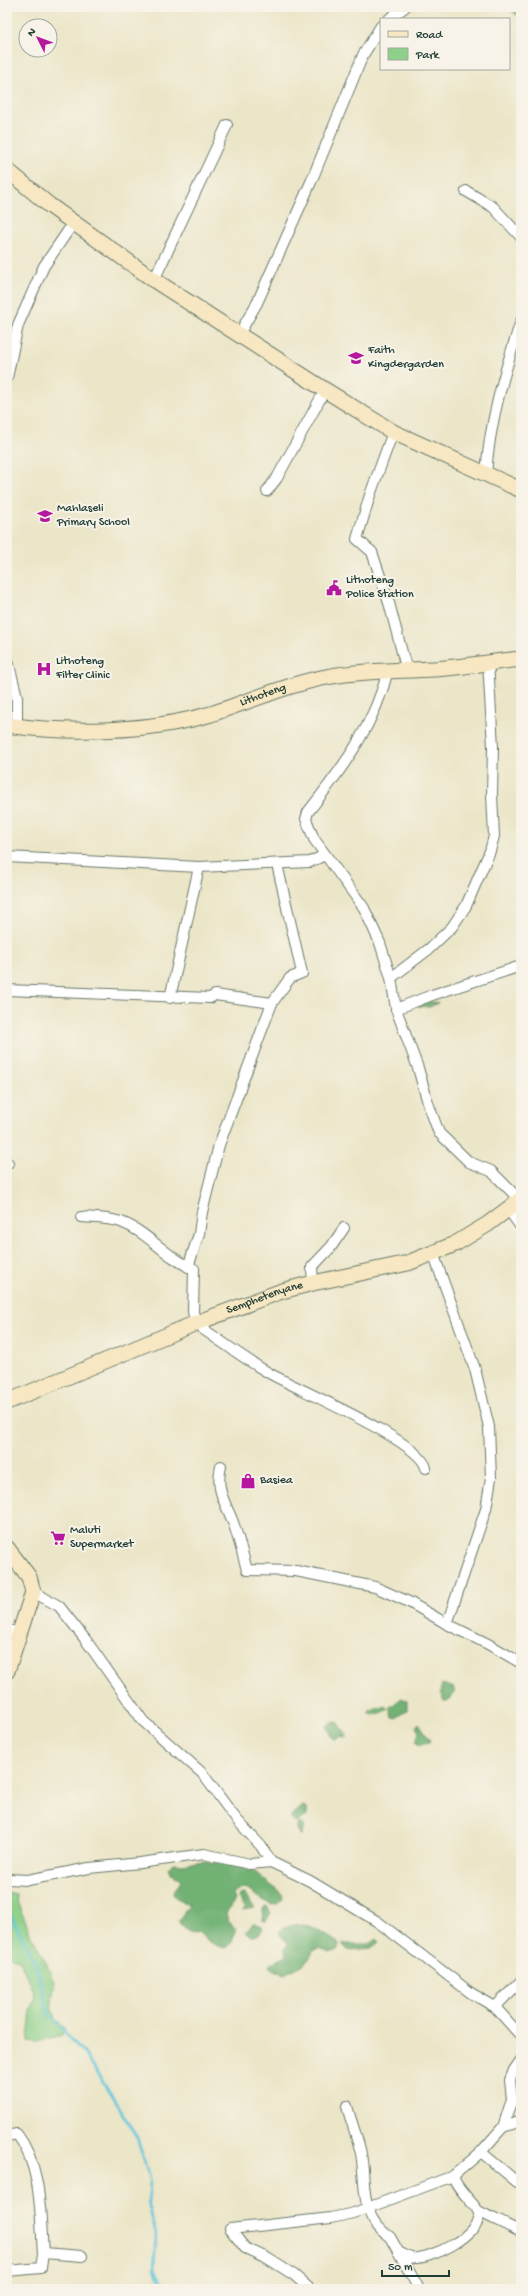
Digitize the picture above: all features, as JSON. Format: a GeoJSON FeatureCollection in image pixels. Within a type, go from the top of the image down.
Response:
{"type":"FeatureCollection","features":[{"type":"Feature","properties":{"kind":"main road"},"geometry":{"type":"LineString","coordinates":[[7,170],[74,222],[154,280],[325,390],[393,432],[521,490]]}},
{"type":"Feature","properties":{"kind":"main road","name":"Lithoteng"},"geometry":{"type":"LineString","coordinates":[[12,726],[48,730],[140,727],[211,714],[276,691],[332,676],[388,670],[407,671],[521,659]]}},
{"type":"Feature","properties":{"kind":"main road","name":"Semphetenyane"},"geometry":{"type":"LineString","coordinates":[[7,1402],[198,1322],[282,1291],[313,1283],[375,1272],[408,1263],[433,1253],[481,1228],[516,1203]]}},
{"type":"Feature","properties":{"kind":"main road"},"geometry":{"type":"LineString","coordinates":[[7,1548],[29,1576],[33,1592],[14,1632],[7,1671]]}},
{"type":"Feature","properties":{"kind":"street"},"geometry":{"type":"LineString","coordinates":[[390,18],[405,7]]}},
{"type":"Feature","properties":{"kind":"street"},"geometry":{"type":"LineString","coordinates":[[239,334],[259,297],[311,182],[363,55],[380,28]]}},
{"type":"Feature","properties":{"kind":"street"},"geometry":{"type":"LineString","coordinates":[[154,280],[227,125]]}},
{"type":"Feature","properties":{"kind":"street"},"geometry":{"type":"LineString","coordinates":[[466,192],[493,207],[521,237]]}},
{"type":"Feature","properties":{"kind":"street"},"geometry":{"type":"LineString","coordinates":[[7,378],[18,324],[44,266],[74,222]]}},
{"type":"Feature","properties":{"kind":"street"},"geometry":{"type":"LineString","coordinates":[[486,475],[487,449],[521,321]]}},
{"type":"Feature","properties":{"kind":"street"},"geometry":{"type":"LineString","coordinates":[[266,491],[277,478],[325,390]]}},
{"type":"Feature","properties":{"kind":"street"},"geometry":{"type":"LineString","coordinates":[[393,432],[370,495],[357,539],[372,552],[389,603],[407,671]]}},
{"type":"Feature","properties":{"kind":"street"},"geometry":{"type":"LineString","coordinates":[[7,657],[17,697],[12,726]]}},
{"type":"Feature","properties":{"kind":"street"},"geometry":{"type":"LineString","coordinates":[[391,978],[430,949],[452,927],[466,906],[490,851],[494,836],[492,795],[493,747],[488,662]]}},
{"type":"Feature","properties":{"kind":"street"},"geometry":{"type":"LineString","coordinates":[[388,670],[382,697],[371,719],[332,782],[308,812],[306,819],[325,855],[364,908],[380,943],[391,978],[396,1009],[418,1068],[428,1103],[439,1133],[470,1162],[491,1171],[516,1203],[521,1227]]}},
{"type":"Feature","properties":{"kind":"street"},"geometry":{"type":"LineString","coordinates":[[7,857],[199,867],[310,862],[325,855]]}},
{"type":"Feature","properties":{"kind":"street"},"geometry":{"type":"LineString","coordinates":[[188,1267],[199,1234],[202,1212],[219,1145],[272,1003],[290,978],[302,974],[277,864]]}},
{"type":"Feature","properties":{"kind":"street"},"geometry":{"type":"LineString","coordinates":[[170,998],[199,867]]}},
{"type":"Feature","properties":{"kind":"street"},"geometry":{"type":"LineString","coordinates":[[396,1009],[432,995],[521,966]]}},
{"type":"Feature","properties":{"kind":"street"},"geometry":{"type":"LineString","coordinates":[[7,990],[170,998],[210,998],[215,995],[272,1003]]}},
{"type":"Feature","properties":{"kind":"street"},"geometry":{"type":"LineString","coordinates":[[81,1217],[119,1222],[130,1226],[180,1263],[194,1269],[193,1312],[203,1329],[270,1374],[340,1408],[408,1449],[422,1459],[426,1468]]}},
{"type":"Feature","properties":{"kind":"street"},"geometry":{"type":"LineString","coordinates":[[313,1283],[312,1267],[331,1247],[344,1228]]}},
{"type":"Feature","properties":{"kind":"street"},"geometry":{"type":"LineString","coordinates":[[433,1253],[476,1369],[489,1427],[491,1478],[486,1509],[447,1624]]}},
{"type":"Feature","properties":{"kind":"street"},"geometry":{"type":"LineString","coordinates":[[222,1466],[218,1479],[220,1492],[234,1524],[247,1570],[296,1571],[375,1587],[409,1602],[521,1663]]}},
{"type":"Feature","properties":{"kind":"street"},"geometry":{"type":"LineString","coordinates":[[33,1592],[59,1606],[85,1639],[143,1721],[202,1773],[236,1819],[261,1846],[271,1862]]}},
{"type":"Feature","properties":{"kind":"street"},"geometry":{"type":"LineString","coordinates":[[7,1879],[28,1880],[89,1868],[204,1854],[250,1864],[271,1862],[310,1881],[378,1922],[471,1993],[495,2007],[521,2036]]}},
{"type":"Feature","properties":{"kind":"street"},"geometry":{"type":"LineString","coordinates":[[495,2007],[521,1981]]}},
{"type":"Feature","properties":{"kind":"street"},"geometry":{"type":"LineString","coordinates":[[310,2289],[294,2275],[267,2258],[245,2248],[230,2229],[250,2225],[269,2225],[332,2218],[367,2209],[453,2176],[481,2152],[503,2127],[512,2099],[510,2080],[514,2070],[521,2060]]}},
{"type":"Feature","properties":{"kind":"street"},"geometry":{"type":"LineString","coordinates":[[512,2099],[518,2101],[521,2106]]}},
{"type":"Feature","properties":{"kind":"street"},"geometry":{"type":"LineString","coordinates":[[347,2106],[361,2154],[367,2209],[383,2232],[390,2237],[419,2289]]}},
{"type":"Feature","properties":{"kind":"street"},"geometry":{"type":"LineString","coordinates":[[503,2127],[521,2121]]}},
{"type":"Feature","properties":{"kind":"street"},"geometry":{"type":"LineString","coordinates":[[7,2136],[17,2134],[26,2146],[35,2174],[43,2253],[41,2268],[7,2271]]}},
{"type":"Feature","properties":{"kind":"street"},"geometry":{"type":"LineString","coordinates":[[481,2152],[517,2182]]}},
{"type":"Feature","properties":{"kind":"street"},"geometry":{"type":"LineString","coordinates":[[453,2176],[454,2183],[465,2198],[478,2211],[521,2232]]}},
{"type":"Feature","properties":{"kind":"street"},"geometry":{"type":"LineString","coordinates":[[400,2253],[412,2258],[452,2247],[472,2231],[479,2215],[478,2211]]}},
{"type":"Feature","properties":{"kind":"street"},"geometry":{"type":"LineString","coordinates":[[43,2253],[82,2256]]}},
{"type":"Feature","properties":{"kind":"green space"},"geometry":{"type":"Polygon","coordinates":[[[508,7],[516,7],[521,14],[521,19],[508,7]]]}},
{"type":"Feature","properties":{"kind":"green space"},"geometry":{"type":"Polygon","coordinates":[[[429,1001],[438,1003],[429,1007],[418,1006],[429,1001]]]}},
{"type":"Feature","properties":{"kind":"green space"},"geometry":{"type":"Polygon","coordinates":[[[442,1684],[455,1688],[455,1693],[448,1701],[444,1701],[440,1692],[442,1684]]]}},
{"type":"Feature","properties":{"kind":"green space"},"geometry":{"type":"Polygon","coordinates":[[[402,1698],[407,1701],[407,1710],[396,1718],[392,1716],[389,1708],[402,1698]]]}},
{"type":"Feature","properties":{"kind":"green space"},"geometry":{"type":"Polygon","coordinates":[[[383,1706],[387,1707],[387,1710],[374,1715],[369,1714],[370,1710],[383,1706]]]}},
{"type":"Feature","properties":{"kind":"green space"},"geometry":{"type":"Polygon","coordinates":[[[338,1722],[347,1735],[346,1738],[341,1736],[335,1739],[331,1737],[327,1726],[330,1723],[338,1722]]]}},
{"type":"Feature","properties":{"kind":"green space"},"geometry":{"type":"Polygon","coordinates":[[[419,1723],[430,1740],[428,1743],[421,1745],[416,1743],[419,1732],[416,1727],[419,1723]]]}},
{"type":"Feature","properties":{"kind":"green space"},"geometry":{"type":"Polygon","coordinates":[[[303,1806],[307,1809],[307,1816],[295,1823],[290,1817],[303,1806]]]}},
{"type":"Feature","properties":{"kind":"green space"},"geometry":{"type":"Polygon","coordinates":[[[298,1823],[301,1823],[304,1827],[301,1836],[296,1827],[298,1823]]]}},
{"type":"Feature","properties":{"kind":"green space"},"geometry":{"type":"Polygon","coordinates":[[[204,1861],[238,1866],[255,1872],[282,1894],[283,1899],[277,1904],[271,1905],[246,1889],[238,1890],[233,1895],[235,1900],[226,1913],[228,1921],[236,1928],[231,1944],[226,1948],[211,1943],[200,1932],[192,1933],[187,1931],[178,1921],[189,1906],[174,1896],[173,1892],[180,1883],[181,1879],[170,1873],[168,1868],[173,1863],[182,1864],[204,1861]]]}},
{"type":"Feature","properties":{"kind":"green space"},"geometry":{"type":"Polygon","coordinates":[[[7,1893],[16,1895],[18,1905],[28,1927],[28,1932],[47,1964],[54,1983],[52,2009],[55,2020],[65,2028],[62,2035],[36,2042],[28,2041],[31,2010],[35,1996],[20,1961],[12,1958],[7,1949],[7,1893]]]}},
{"type":"Feature","properties":{"kind":"green space"},"geometry":{"type":"Polygon","coordinates":[[[244,1894],[255,1908],[244,1910],[245,1906],[238,1898],[239,1895],[244,1894]]]}},
{"type":"Feature","properties":{"kind":"green space"},"geometry":{"type":"Polygon","coordinates":[[[267,1907],[271,1913],[266,1921],[262,1921],[263,1909],[267,1907]]]}},
{"type":"Feature","properties":{"kind":"green space"},"geometry":{"type":"Polygon","coordinates":[[[253,1924],[261,1925],[263,1928],[261,1932],[255,1936],[251,1936],[246,1932],[253,1924]]]}},
{"type":"Feature","properties":{"kind":"green space"},"geometry":{"type":"Polygon","coordinates":[[[293,1924],[310,1926],[337,1942],[339,1945],[337,1950],[329,1953],[320,1948],[313,1950],[309,1959],[304,1964],[285,1974],[279,1971],[273,1971],[269,1967],[271,1963],[286,1956],[285,1949],[288,1943],[278,1933],[284,1927],[293,1924]]]}},
{"type":"Feature","properties":{"kind":"green space"},"geometry":{"type":"Polygon","coordinates":[[[376,1939],[379,1942],[371,1948],[348,1950],[342,1944],[369,1944],[376,1939]]]}},
{"type":"Feature","properties":{"kind":"waterway"},"geometry":{"type":"LineString","coordinates":[[7,1908],[35,1963],[49,2014],[87,2057],[137,2137],[150,2184],[148,2203],[156,2233],[154,2270],[165,2289]]}},
{"type":"Feature","properties":{"kind":"place","name":"Faith Kingdergarden"},"geometry":{"type":"Point","coordinates":[356,358]}},
{"type":"Feature","properties":{"kind":"place","name":"Mahlaseli Primary School"},"geometry":{"type":"Point","coordinates":[45,516]}},
{"type":"Feature","properties":{"kind":"place","name":"Lithoteng Police Station"},"geometry":{"type":"Point","coordinates":[334,588]}},
{"type":"Feature","properties":{"kind":"place","name":"Lithoteng Filter Clinic"},"geometry":{"type":"Point","coordinates":[44,669]}},
{"type":"Feature","properties":{"kind":"place","name":"Basiea"},"geometry":{"type":"Point","coordinates":[248,1481]}},
{"type":"Feature","properties":{"kind":"place","name":"Maluti Supermarket"},"geometry":{"type":"Point","coordinates":[58,1538]}}]}
